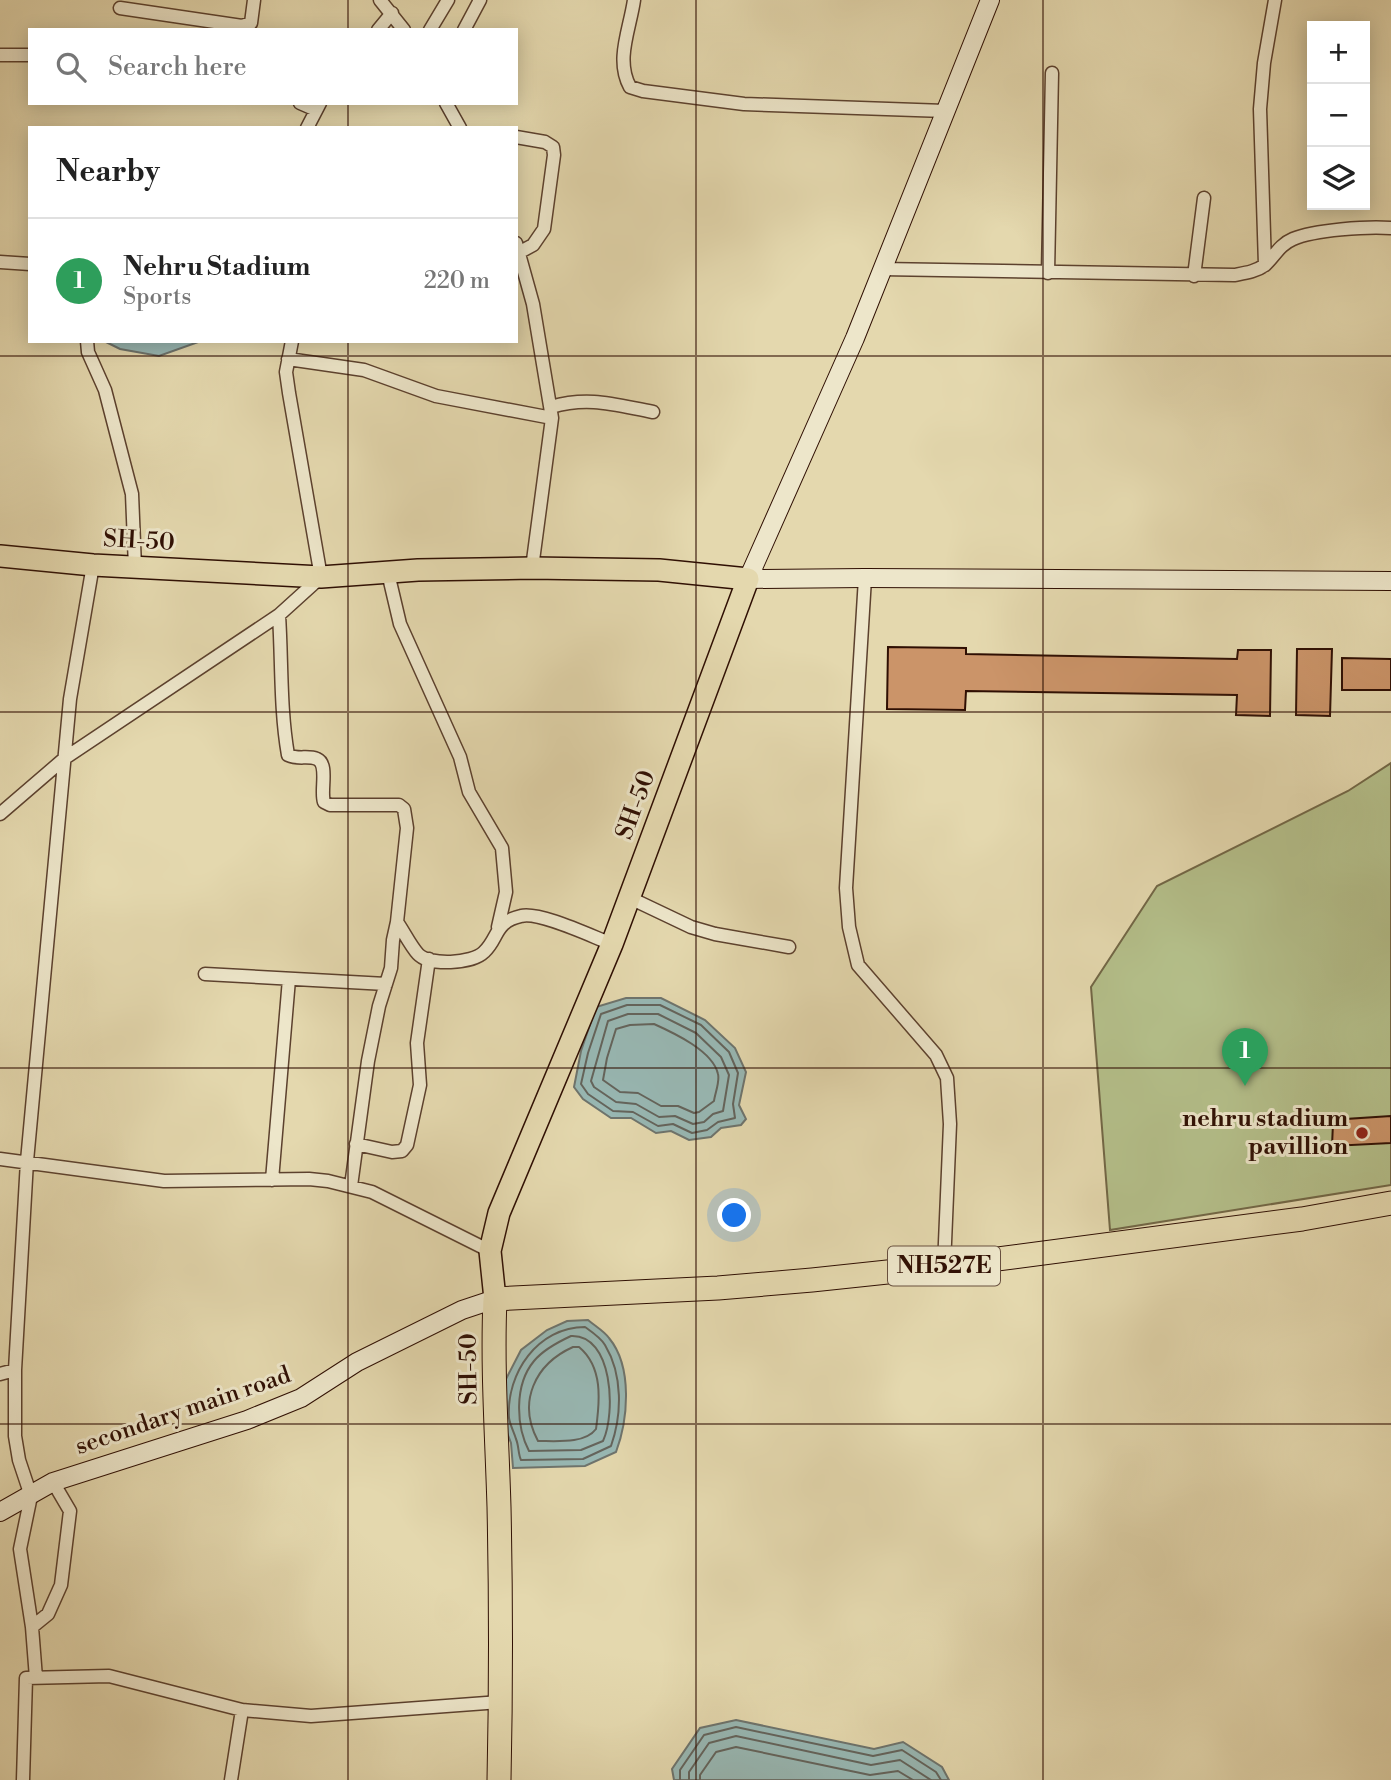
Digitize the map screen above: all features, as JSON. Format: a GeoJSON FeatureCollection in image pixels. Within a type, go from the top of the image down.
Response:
{"type":"FeatureCollection","features":[{"type":"Feature","properties":{"kind":"highway","name":"NH527E"},"geometry":{"type":"LineString","coordinates":[[495,1299],[718,1288],[944,1266],[1302,1219],[1391,1203]]}},
{"type":"Feature","properties":{"kind":"highway","name":"SH-50"},"geometry":{"type":"LineString","coordinates":[[495,1299],[493,1342],[499,1507],[499,1780]]}},
{"type":"Feature","properties":{"kind":"main road"},"geometry":{"type":"LineString","coordinates":[[990,0],[855,338],[748,579],[1391,581]]}},
{"type":"Feature","properties":{"kind":"main road","name":"SH-50"},"geometry":{"type":"LineString","coordinates":[[0,555],[93,565],[321,577],[418,570],[532,568],[659,570],[748,579],[612,944],[499,1213],[490,1251],[495,1299]]}},
{"type":"Feature","properties":{"kind":"main road","name":"secondary main road"},"geometry":{"type":"LineString","coordinates":[[0,1512],[53,1482],[247,1420],[301,1398],[357,1363],[462,1310],[495,1299]]}},
{"type":"Feature","properties":{"kind":"street"},"geometry":{"type":"LineString","coordinates":[[120,8],[242,26],[251,23],[254,0]]}},
{"type":"Feature","properties":{"kind":"street"},"geometry":{"type":"LineString","coordinates":[[380,0],[403,28]]}},
{"type":"Feature","properties":{"kind":"street"},"geometry":{"type":"LineString","coordinates":[[431,28],[448,0]]}},
{"type":"Feature","properties":{"kind":"street"},"geometry":{"type":"LineString","coordinates":[[465,28],[480,0]]}},
{"type":"Feature","properties":{"kind":"street"},"geometry":{"type":"LineString","coordinates":[[634,0],[623,54],[624,75],[630,87],[744,104],[945,111]]}},
{"type":"Feature","properties":{"kind":"street"},"geometry":{"type":"LineString","coordinates":[[1265,265],[1260,109],[1264,63],[1275,0]]}},
{"type":"Feature","properties":{"kind":"street"},"geometry":{"type":"LineString","coordinates":[[380,28],[392,13]]}},
{"type":"Feature","properties":{"kind":"street"},"geometry":{"type":"LineString","coordinates":[[0,55],[28,55]]}},
{"type":"Feature","properties":{"kind":"street"},"geometry":{"type":"LineString","coordinates":[[1048,273],[1052,73]]}},
{"type":"Feature","properties":{"kind":"street"},"geometry":{"type":"LineString","coordinates":[[447,105],[459,126]]}},
{"type":"Feature","properties":{"kind":"street"},"geometry":{"type":"LineString","coordinates":[[308,126],[318,106]]}},
{"type":"Feature","properties":{"kind":"street"},"geometry":{"type":"LineString","coordinates":[[518,137],[545,142],[553,147],[554,155],[544,229],[533,245],[518,247],[533,304],[552,412],[532,568]]}},
{"type":"Feature","properties":{"kind":"street"},"geometry":{"type":"LineString","coordinates":[[1195,276],[1204,198]]}},
{"type":"Feature","properties":{"kind":"street"},"geometry":{"type":"LineString","coordinates":[[881,269],[1195,276],[1252,272],[1265,265],[1279,247],[1292,239],[1333,231],[1391,228]]}},
{"type":"Feature","properties":{"kind":"street"},"geometry":{"type":"LineString","coordinates":[[0,262],[28,264]]}},
{"type":"Feature","properties":{"kind":"street"},"geometry":{"type":"LineString","coordinates":[[87,343],[88,352],[105,390],[132,494],[135,567]]}},
{"type":"Feature","properties":{"kind":"street"},"geometry":{"type":"LineString","coordinates":[[0,814],[65,758],[279,615],[321,577],[286,372],[292,343]]}},
{"type":"Feature","properties":{"kind":"street"},"geometry":{"type":"LineString","coordinates":[[288,359],[364,370],[436,396],[552,412],[572,401],[588,400],[653,412]]}},
{"type":"Feature","properties":{"kind":"street"},"geometry":{"type":"LineString","coordinates":[[36,1678],[32,1627],[20,1549],[31,1496],[19,1460],[15,1436],[15,1370],[27,1161],[70,699],[93,565]]}},
{"type":"Feature","properties":{"kind":"street"},"geometry":{"type":"LineString","coordinates":[[388,573],[400,624],[460,757],[469,792],[502,848],[506,892],[498,928],[485,952],[471,960],[457,962],[420,956],[397,922]]}},
{"type":"Feature","properties":{"kind":"street"},"geometry":{"type":"LineString","coordinates":[[865,578],[846,888],[849,927],[858,965],[936,1055],[947,1078],[950,1124],[944,1266]]}},
{"type":"Feature","properties":{"kind":"street"},"geometry":{"type":"LineString","coordinates":[[279,615],[283,673],[281,705],[288,755],[293,758],[315,758],[324,765],[321,794],[324,802],[330,805],[399,805],[404,809],[407,828],[391,968],[379,1006],[368,1061],[351,1186]]}},
{"type":"Feature","properties":{"kind":"street"},"geometry":{"type":"LineString","coordinates":[[630,898],[691,927],[789,947]]}},
{"type":"Feature","properties":{"kind":"street"},"geometry":{"type":"LineString","coordinates":[[498,928],[524,915],[538,916],[612,944]]}},
{"type":"Feature","properties":{"kind":"street"},"geometry":{"type":"LineString","coordinates":[[356,1144],[392,1152],[402,1151],[407,1145],[420,1085],[417,1043],[429,959]]}},
{"type":"Feature","properties":{"kind":"street"},"geometry":{"type":"LineString","coordinates":[[205,974],[386,984]]}},
{"type":"Feature","properties":{"kind":"street"},"geometry":{"type":"LineString","coordinates":[[272,1180],[289,979]]}},
{"type":"Feature","properties":{"kind":"street"},"geometry":{"type":"LineString","coordinates":[[0,1159],[164,1181],[309,1179],[351,1186],[372,1192],[490,1251]]}},
{"type":"Feature","properties":{"kind":"street"},"geometry":{"type":"LineString","coordinates":[[0,1374],[15,1370]]}},
{"type":"Feature","properties":{"kind":"street"},"geometry":{"type":"LineString","coordinates":[[32,1627],[48,1614],[61,1585],[68,1539],[70,1511],[53,1482]]}},
{"type":"Feature","properties":{"kind":"street"},"geometry":{"type":"LineString","coordinates":[[23,1780],[26,1678],[109,1676],[242,1710],[311,1716],[500,1702]]}},
{"type":"Feature","properties":{"kind":"street"},"geometry":{"type":"LineString","coordinates":[[231,1780],[242,1710]]}},
{"type":"Feature","properties":{"kind":"green space"},"geometry":{"type":"Polygon","coordinates":[[[1391,763],[1391,1185],[1110,1230],[1091,987],[1157,886],[1348,791],[1391,763]]]}},
{"type":"Feature","properties":{"kind":"water"},"geometry":{"type":"Polygon","coordinates":[[[108,343],[195,343],[159,356],[120,349],[108,343]]]}},
{"type":"Feature","properties":{"kind":"water"},"geometry":{"type":"Polygon","coordinates":[[[626,998],[661,998],[705,1020],[735,1048],[746,1072],[739,1105],[746,1119],[741,1125],[721,1128],[711,1137],[689,1140],[671,1131],[656,1133],[631,1118],[611,1118],[583,1099],[574,1087],[581,1051],[596,1007],[626,998]]]}},
{"type":"Feature","properties":{"kind":"water"},"geometry":{"type":"Polygon","coordinates":[[[588,1320],[609,1338],[617,1350],[625,1378],[625,1410],[616,1452],[585,1466],[513,1468],[511,1443],[502,1420],[506,1379],[521,1350],[547,1330],[567,1321],[588,1320]]]}},
{"type":"Feature","properties":{"kind":"water"},"geometry":{"type":"Polygon","coordinates":[[[736,1720],[874,1749],[903,1742],[942,1767],[949,1780],[674,1780],[672,1769],[700,1728],[736,1720]]]}},
{"type":"Feature","properties":{"kind":"building"},"geometry":{"type":"Polygon","coordinates":[[[888,647],[966,648],[966,654],[1237,659],[1238,650],[1271,650],[1270,716],[1236,715],[1237,695],[966,691],[965,710],[887,709],[888,647]]]}},
{"type":"Feature","properties":{"kind":"building"},"geometry":{"type":"Polygon","coordinates":[[[1297,649],[1332,649],[1330,716],[1296,715],[1297,649]]]}},
{"type":"Feature","properties":{"kind":"building"},"geometry":{"type":"Polygon","coordinates":[[[1342,658],[1391,659],[1391,690],[1342,690],[1342,658]]]}},
{"type":"Feature","properties":{"kind":"building","name":"nehru stadium pavillion"},"geometry":{"type":"Polygon","coordinates":[[[1391,1116],[1391,1143],[1332,1146],[1331,1120],[1391,1116]]]}},
{"type":"Feature","properties":{"kind":"place","name":"Nehru Stadium"},"geometry":{"type":"Point","coordinates":[1245,1086]}},
{"type":"Feature","properties":{"kind":"place","name":"nehru stadium pavillion"},"geometry":{"type":"Point","coordinates":[1362,1133]}}]}
